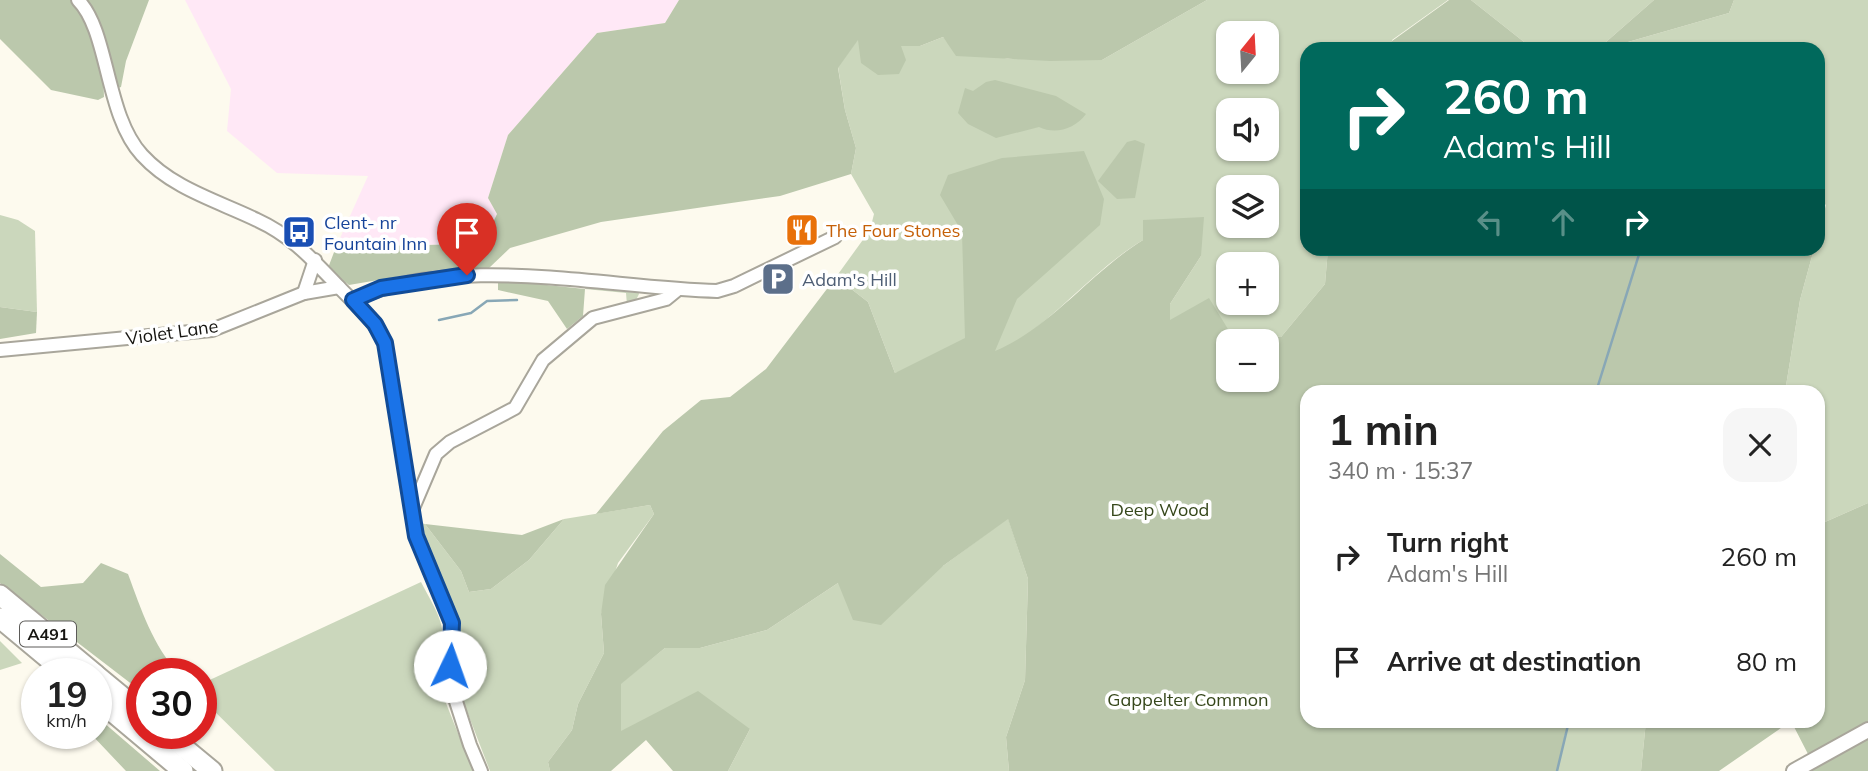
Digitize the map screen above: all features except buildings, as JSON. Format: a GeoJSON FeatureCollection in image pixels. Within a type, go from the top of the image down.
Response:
{"type":"FeatureCollection","features":[{"type":"Feature","properties":{"kind":"highway","name":"A491"},"geometry":{"type":"LineString","coordinates":[[0,595],[77,658]]}},
{"type":"Feature","properties":{"kind":"highway","name":"A491"},"geometry":{"type":"LineString","coordinates":[[0,618],[48,658]]}},
{"type":"Feature","properties":{"kind":"highway","name":"A491"},"geometry":{"type":"LineString","coordinates":[[112,688],[126,699]]}},
{"type":"Feature","properties":{"kind":"highway"},"geometry":{"type":"LineString","coordinates":[[112,711],[183,771]]}},
{"type":"Feature","properties":{"kind":"highway"},"geometry":{"type":"LineString","coordinates":[[185,749],[212,771]]}},
{"type":"Feature","properties":{"kind":"street"},"geometry":{"type":"LineString","coordinates":[[78,0],[84,6],[100,50],[114,104],[142,156],[181,186],[286,234],[315,260],[375,324],[385,343],[416,536],[452,623],[452,689],[481,771]]}},
{"type":"Feature","properties":{"kind":"street"},"geometry":{"type":"LineString","coordinates":[[353,300],[381,288],[467,275],[717,291],[734,286],[835,237]]}},
{"type":"Feature","properties":{"kind":"street"},"geometry":{"type":"LineString","coordinates":[[304,293],[315,260]]}},
{"type":"Feature","properties":{"kind":"street"},"geometry":{"type":"LineString","coordinates":[[641,286],[642,305]]}},
{"type":"Feature","properties":{"kind":"street","name":"Violet Lane"},"geometry":{"type":"LineString","coordinates":[[0,350],[212,330],[304,293],[339,287]]}},
{"type":"Feature","properties":{"kind":"street"},"geometry":{"type":"LineString","coordinates":[[413,508],[436,453],[450,442],[515,408],[543,360],[593,318],[666,299],[677,290]]}},
{"type":"Feature","properties":{"kind":"street"},"geometry":{"type":"LineString","coordinates":[[1794,771],[1868,730]]}},
{"type":"Feature","properties":{"kind":"shaded area"},"geometry":{"type":"Polygon","coordinates":[[[185,0],[679,0],[665,23],[597,33],[508,135],[488,198],[497,214],[486,237],[474,238],[469,244],[336,247],[368,176],[277,173],[227,131],[231,89],[185,0]]]}},
{"type":"Feature","properties":{"kind":"green space"},"geometry":{"type":"Polygon","coordinates":[[[0,0],[73,0],[85,20],[94,47],[104,97],[98,100],[51,90],[0,39],[0,0]]]}},
{"type":"Feature","properties":{"kind":"green space"},"geometry":{"type":"Polygon","coordinates":[[[84,0],[149,0],[126,61],[121,87],[115,89],[84,0]]]}},
{"type":"Feature","properties":{"kind":"green space"},"geometry":{"type":"Polygon","coordinates":[[[679,0],[1207,0],[1102,60],[1050,61],[956,56],[943,37],[920,46],[901,46],[906,60],[899,74],[878,75],[861,63],[858,40],[838,68],[845,110],[856,148],[851,174],[780,196],[601,222],[510,248],[489,268],[437,270],[349,285],[328,268],[336,247],[469,244],[474,238],[486,237],[497,214],[488,198],[508,135],[597,33],[665,23],[679,0]]]}},
{"type":"Feature","properties":{"kind":"green space"},"geometry":{"type":"Polygon","coordinates":[[[1207,0],[1448,0],[1392,42],[1300,42],[1300,256],[1327,256],[1325,284],[1281,337],[1279,329],[1216,331],[1169,320],[1170,304],[1201,256],[1143,240],[1111,263],[1037,327],[1007,347],[960,361],[895,373],[868,302],[836,277],[870,230],[874,214],[851,174],[856,148],[845,110],[838,67],[858,39],[920,46],[943,37],[948,43],[1008,59],[1102,60],[1207,0]]]}},
{"type":"Feature","properties":{"kind":"green space"},"geometry":{"type":"Polygon","coordinates":[[[1449,0],[1471,0],[1524,42],[1392,42],[1449,0]]]}},
{"type":"Feature","properties":{"kind":"green space"},"geometry":{"type":"Polygon","coordinates":[[[1471,0],[1654,0],[1606,42],[1524,42],[1471,0]]]}},
{"type":"Feature","properties":{"kind":"green space"},"geometry":{"type":"Polygon","coordinates":[[[1654,0],[1734,0],[1729,13],[1628,42],[1606,42],[1654,0]]]}},
{"type":"Feature","properties":{"kind":"green space"},"geometry":{"type":"Polygon","coordinates":[[[1734,0],[1868,0],[1868,503],[1825,522],[1825,385],[1786,385],[1800,300],[1812,256],[1825,256],[1825,42],[1628,42],[1729,13],[1734,0]]]}},
{"type":"Feature","properties":{"kind":"green space"},"geometry":{"type":"Polygon","coordinates":[[[995,80],[1056,96],[1086,114],[1071,127],[1064,129],[1039,127],[996,138],[968,124],[958,113],[965,88],[973,91],[986,82],[995,80]]]}},
{"type":"Feature","properties":{"kind":"green space"},"geometry":{"type":"Polygon","coordinates":[[[1135,140],[1145,144],[1135,198],[1117,199],[1098,181],[1127,142],[1135,140]]]}},
{"type":"Feature","properties":{"kind":"green space","name":"Deep Wood"},"geometry":{"type":"Polygon","coordinates":[[[1084,151],[1104,199],[1100,225],[1017,299],[995,351],[1035,328],[1106,267],[1143,240],[1143,220],[1204,217],[1201,256],[1170,304],[1170,320],[1209,298],[1216,309],[1216,315],[1219,315],[1228,329],[1216,329],[1216,392],[1279,392],[1279,337],[1325,284],[1327,256],[1812,256],[1800,300],[1786,385],[1300,385],[1300,728],[1566,728],[1557,771],[1009,771],[1006,737],[1025,680],[1028,579],[1008,519],[943,566],[881,625],[853,620],[838,583],[767,630],[700,648],[665,648],[621,684],[621,731],[698,691],[750,729],[728,771],[673,771],[646,740],[611,771],[550,771],[548,762],[572,730],[578,704],[604,653],[601,614],[605,585],[654,514],[650,505],[596,514],[663,431],[701,400],[730,397],[766,369],[836,277],[868,302],[895,373],[965,338],[962,232],[940,195],[948,175],[1002,158],[1084,151]]]}},
{"type":"Feature","properties":{"kind":"green space"},"geometry":{"type":"Polygon","coordinates":[[[0,215],[18,220],[35,231],[37,312],[0,307],[0,215]]]}},
{"type":"Feature","properties":{"kind":"green space"},"geometry":{"type":"Polygon","coordinates":[[[498,280],[585,289],[583,316],[567,329],[548,301],[498,290],[498,280]]]}},
{"type":"Feature","properties":{"kind":"green space"},"geometry":{"type":"Polygon","coordinates":[[[586,285],[638,291],[639,294],[635,302],[627,305],[626,293],[585,289],[586,285]]]}},
{"type":"Feature","properties":{"kind":"green space"},"geometry":{"type":"Polygon","coordinates":[[[0,307],[37,312],[36,333],[0,339],[0,307]]]}},
{"type":"Feature","properties":{"kind":"green space"},"geometry":{"type":"Polygon","coordinates":[[[1868,503],[1868,722],[1808,754],[1795,728],[1825,728],[1825,522],[1868,503]]]}},
{"type":"Feature","properties":{"kind":"green space"},"geometry":{"type":"Polygon","coordinates":[[[650,505],[654,514],[618,563],[601,614],[604,653],[578,704],[572,730],[548,762],[550,771],[490,771],[458,688],[459,621],[420,529],[420,523],[425,524],[461,571],[469,592],[491,589],[529,560],[564,519],[650,505]]]}},
{"type":"Feature","properties":{"kind":"green space"},"geometry":{"type":"Polygon","coordinates":[[[1008,518],[1028,579],[1025,680],[1006,737],[1009,771],[728,771],[750,729],[621,731],[620,684],[665,648],[700,648],[767,630],[838,583],[943,566],[1008,518]]]}},
{"type":"Feature","properties":{"kind":"green space"},"geometry":{"type":"Polygon","coordinates":[[[564,519],[529,560],[491,589],[469,592],[461,571],[425,524],[522,535],[564,519]]]}},
{"type":"Feature","properties":{"kind":"green space"},"geometry":{"type":"Polygon","coordinates":[[[0,554],[41,587],[83,583],[101,563],[128,574],[143,614],[167,658],[126,658],[126,680],[112,669],[112,658],[98,658],[0,583],[0,554]]]}},
{"type":"Feature","properties":{"kind":"green space"},"geometry":{"type":"Polygon","coordinates":[[[421,582],[438,614],[443,634],[439,656],[432,668],[473,771],[275,771],[217,714],[217,677],[421,582]]]}},
{"type":"Feature","properties":{"kind":"green space"},"geometry":{"type":"Polygon","coordinates":[[[0,641],[21,663],[0,670],[0,641]]]}},
{"type":"Feature","properties":{"kind":"green space"},"geometry":{"type":"Polygon","coordinates":[[[1566,728],[1645,728],[1641,771],[1557,771],[1566,728]]]}},
{"type":"Feature","properties":{"kind":"green space"},"geometry":{"type":"Polygon","coordinates":[[[1645,728],[1781,728],[1719,771],[1641,771],[1645,728]]]}},
{"type":"Feature","properties":{"kind":"green space"},"geometry":{"type":"Polygon","coordinates":[[[112,730],[126,742],[126,749],[134,749],[160,771],[126,771],[105,749],[112,749],[112,730]]]}},
{"type":"Feature","properties":{"kind":"green space"},"geometry":{"type":"Polygon","coordinates":[[[1868,736],[1868,771],[1806,771],[1868,736]]]}},
{"type":"Feature","properties":{"kind":"waterway"},"geometry":{"type":"LineString","coordinates":[[1598,385],[1638,256]]}},
{"type":"Feature","properties":{"kind":"waterway"},"geometry":{"type":"LineString","coordinates":[[439,320],[471,313],[487,301],[517,300]]}},
{"type":"Feature","properties":{"kind":"waterway"},"geometry":{"type":"LineString","coordinates":[[1557,771],[1567,728]]}},
{"type":"Feature","properties":{"kind":"place","name":"The Four Stones"},"geometry":{"type":"Point","coordinates":[802,230]}},
{"type":"Feature","properties":{"kind":"place","name":"Clent- nr Fountain Inn"},"geometry":{"type":"Point","coordinates":[299,232]}},
{"type":"Feature","properties":{"kind":"place","name":"Adam's Hill"},"geometry":{"type":"Point","coordinates":[778,279]}},
{"type":"Feature","properties":{"kind":"route"},"geometry":{"type":"LineString","coordinates":[[450,666],[452,623],[416,536],[385,343],[375,324],[353,300],[381,288],[421,279],[467,275]]}},
{"type":"Feature","properties":{"kind":"park label","name":"Gappelter Common"},"geometry":{"type":"Point","coordinates":[1188,699]}}]}
